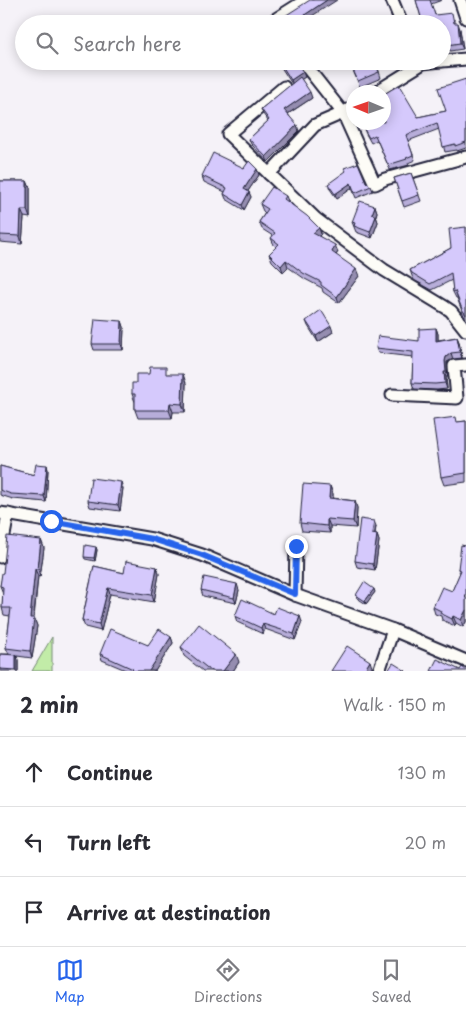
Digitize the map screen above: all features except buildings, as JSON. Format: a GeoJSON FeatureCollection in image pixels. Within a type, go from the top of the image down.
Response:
{"type":"FeatureCollection","features":[{"type":"Feature","properties":{"kind":"street"},"geometry":{"type":"LineString","coordinates":[[282,15],[306,0]]}},
{"type":"Feature","properties":{"kind":"street"},"geometry":{"type":"LineString","coordinates":[[392,0],[398,15]]}},
{"type":"Feature","properties":{"kind":"street"},"geometry":{"type":"LineString","coordinates":[[460,0],[466,18]]}},
{"type":"Feature","properties":{"kind":"street"},"geometry":{"type":"LineString","coordinates":[[451,60],[466,59]]}},
{"type":"Feature","properties":{"kind":"street"},"geometry":{"type":"LineString","coordinates":[[309,70],[343,113],[375,184],[385,179],[466,156]]}},
{"type":"Feature","properties":{"kind":"street"},"geometry":{"type":"LineString","coordinates":[[386,85],[408,70]]}},
{"type":"Feature","properties":{"kind":"street"},"geometry":{"type":"LineString","coordinates":[[284,87],[228,134],[316,219],[384,270],[445,307],[466,330]]}},
{"type":"Feature","properties":{"kind":"street"},"geometry":{"type":"LineString","coordinates":[[269,174],[315,125],[346,111]]}},
{"type":"Feature","properties":{"kind":"street"},"geometry":{"type":"LineString","coordinates":[[392,395],[457,398],[454,366],[466,366]]}},
{"type":"Feature","properties":{"kind":"street"},"geometry":{"type":"LineString","coordinates":[[0,557],[4,514],[152,539],[202,555],[295,594],[393,630],[466,661]]}},
{"type":"Feature","properties":{"kind":"street"},"geometry":{"type":"LineString","coordinates":[[295,594],[296,546]]}},
{"type":"Feature","properties":{"kind":"street"},"geometry":{"type":"LineString","coordinates":[[380,671],[393,630]]}},
{"type":"Feature","properties":{"kind":"green space"},"geometry":{"type":"Polygon","coordinates":[[[52,637],[52,671],[32,671],[52,637]]]}},
{"type":"Feature","properties":{"kind":"route"},"geometry":{"type":"LineString","coordinates":[[51,521],[152,539],[202,555],[295,594],[296,546]]}}]}
